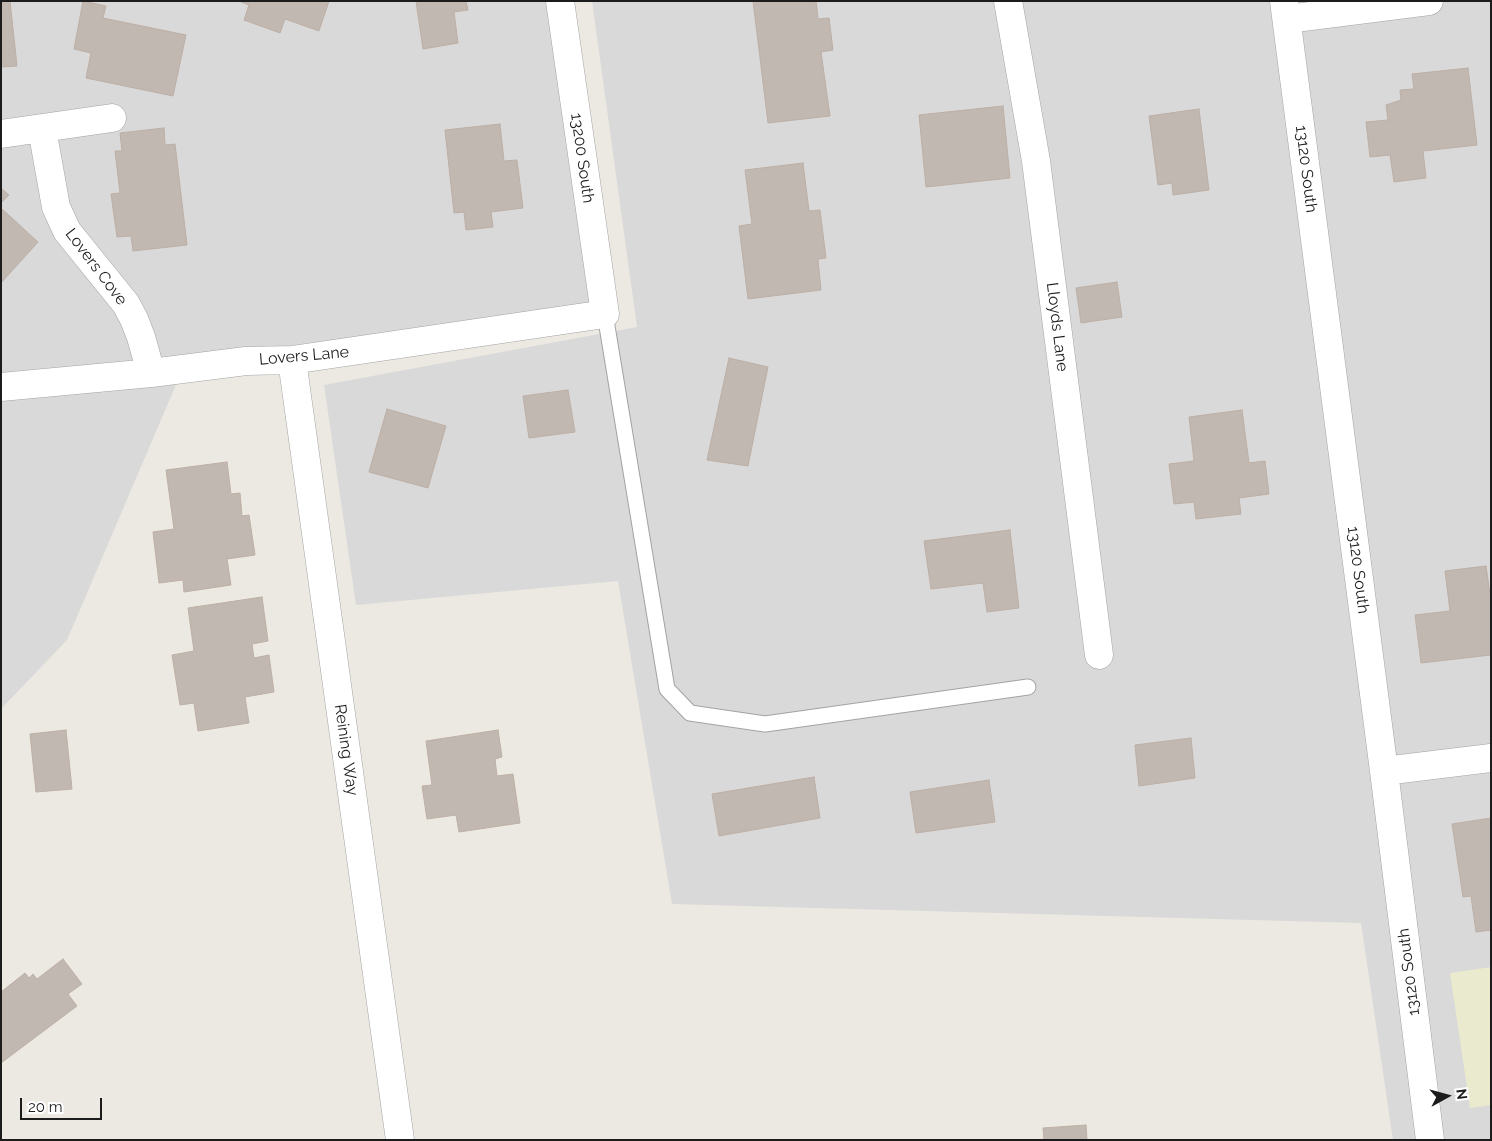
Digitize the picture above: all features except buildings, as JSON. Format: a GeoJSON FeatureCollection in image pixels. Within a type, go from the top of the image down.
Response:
{"type":"FeatureCollection","features":[{"type":"Feature","properties":{"kind":"street","name":"13200 South"},"geometry":{"type":"LineString","coordinates":[[560,1],[605,314]]}},
{"type":"Feature","properties":{"kind":"street","name":"Lloyds Lane"},"geometry":{"type":"LineString","coordinates":[[1008,1],[1036,160],[1098,655]]}},
{"type":"Feature","properties":{"kind":"street"},"geometry":{"type":"LineString","coordinates":[[1286,10],[1429,1]]}},
{"type":"Feature","properties":{"kind":"street","name":"13120 South"},"geometry":{"type":"LineString","coordinates":[[1286,10],[1430,1140]]}},
{"type":"Feature","properties":{"kind":"street"},"geometry":{"type":"LineString","coordinates":[[1,134],[112,118]]}},
{"type":"Feature","properties":{"kind":"street","name":"Lovers Cove"},"geometry":{"type":"LineString","coordinates":[[42,129],[56,207],[67,231],[126,304],[141,337],[151,373]]}},
{"type":"Feature","properties":{"kind":"street","name":"Lovers Lane"},"geometry":{"type":"LineString","coordinates":[[1,387],[151,373],[246,361],[292,360],[605,314]]}},
{"type":"Feature","properties":{"kind":"street","name":"Reining Way"},"geometry":{"type":"LineString","coordinates":[[292,360],[404,1140]]}},
{"type":"Feature","properties":{"kind":"street"},"geometry":{"type":"LineString","coordinates":[[1384,770],[1491,758]]}},
{"type":"Feature","properties":{"kind":"lane"},"geometry":{"type":"LineString","coordinates":[[605,314],[667,689],[690,713],[765,724],[1028,687]]}},
{"type":"Feature","properties":{"kind":"shaded area"},"geometry":{"type":"Polygon","coordinates":[[[1,1],[560,1],[598,306],[187,359],[67,640],[1,709],[1,1]]]}},
{"type":"Feature","properties":{"kind":"shaded area"},"geometry":{"type":"Polygon","coordinates":[[[592,1],[1491,1],[1491,1140],[1393,1140],[1361,923],[672,904],[618,581],[356,605],[324,385],[637,327],[592,1]]]}},
{"type":"Feature","properties":{"kind":"green space"},"geometry":{"type":"Polygon","coordinates":[[[1491,967],[1491,1105],[1470,1108],[1450,973],[1491,967]]]}}]}
